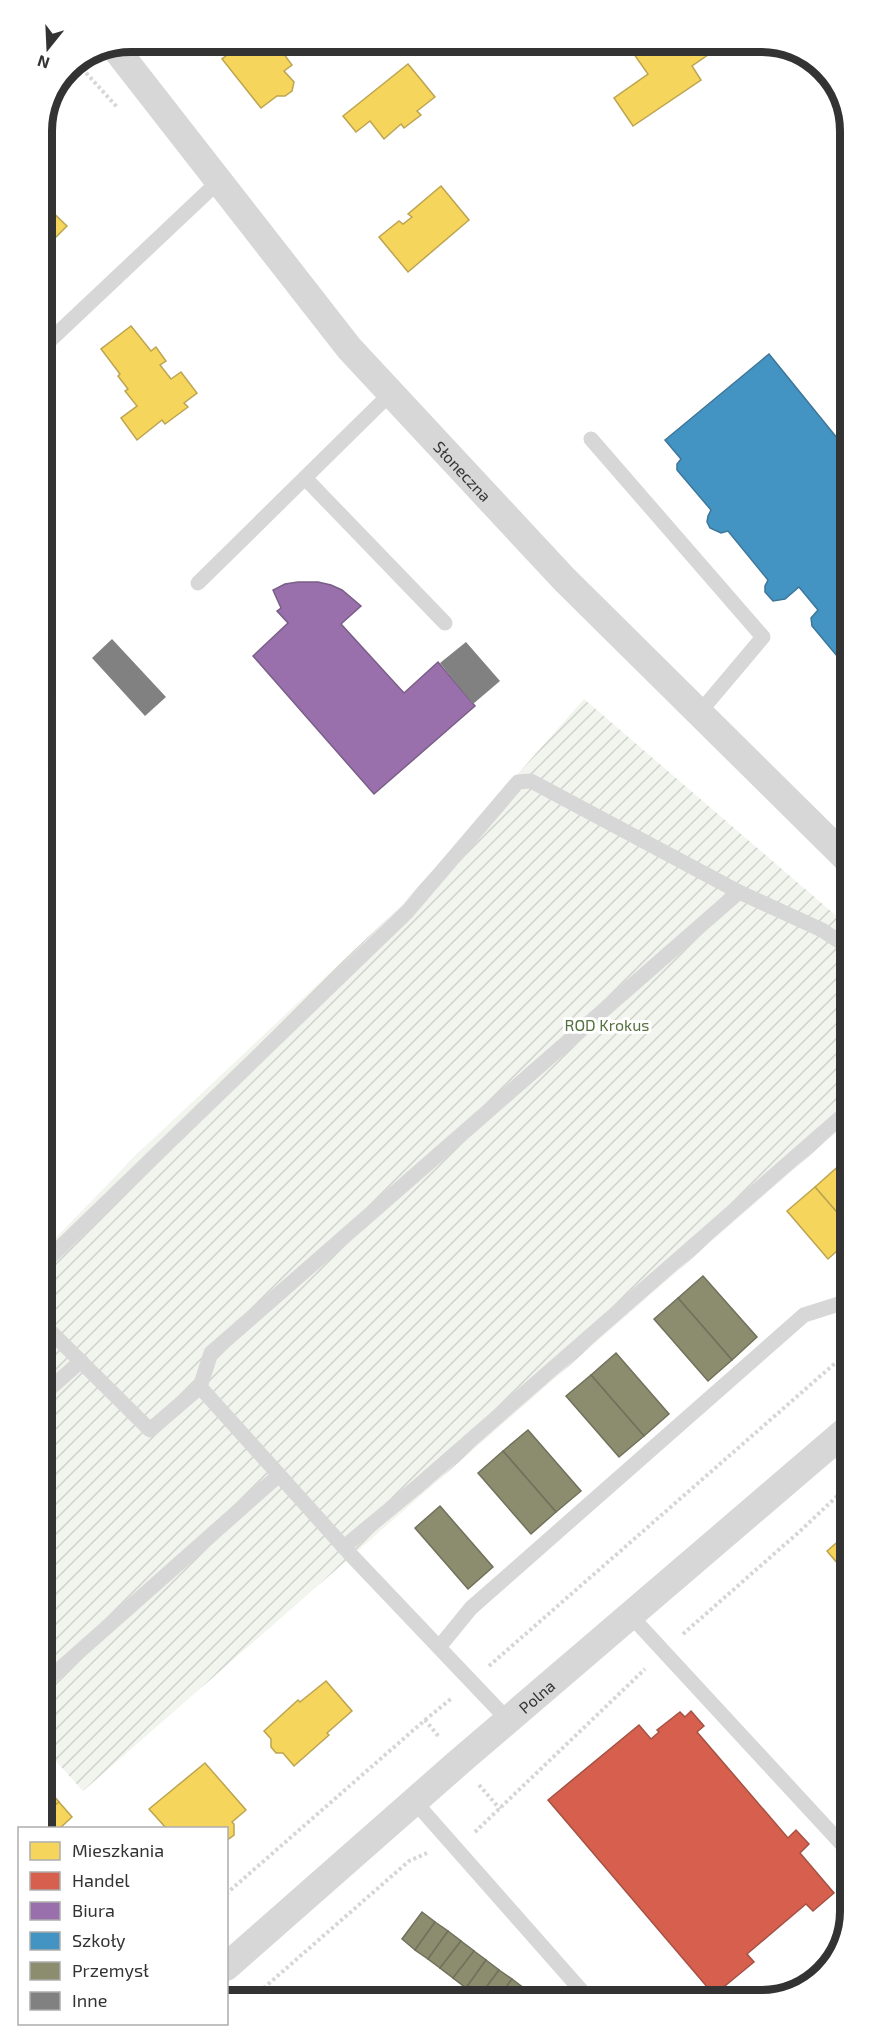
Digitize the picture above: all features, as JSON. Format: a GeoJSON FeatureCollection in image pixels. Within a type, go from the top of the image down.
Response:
{"type":"FeatureCollection","features":[{"type":"Feature","properties":{"kind":"street","name":"Słoneczna"},"geometry":{"type":"LineString","coordinates":[[120,53],[349,348],[564,579],[840,852]]}},
{"type":"Feature","properties":{"kind":"street","name":"Polna"},"geometry":{"type":"LineString","coordinates":[[228,1965],[459,1762],[840,1436]]}},
{"type":"Feature","properties":{"kind":"lane"},"geometry":{"type":"LineString","coordinates":[[53,338],[219,182]]}},
{"type":"Feature","properties":{"kind":"lane"},"geometry":{"type":"LineString","coordinates":[[198,583],[391,393]]}},
{"type":"Feature","properties":{"kind":"lane"},"geometry":{"type":"LineString","coordinates":[[591,439],[763,637],[699,713]]}},
{"type":"Feature","properties":{"kind":"lane"},"geometry":{"type":"LineString","coordinates":[[305,478],[445,623]]}},
{"type":"Feature","properties":{"kind":"lane"},"geometry":{"type":"LineString","coordinates":[[52,1255],[408,911],[518,782],[531,781],[739,892],[822,930],[840,942]]}},
{"type":"Feature","properties":{"kind":"lane"},"geometry":{"type":"LineString","coordinates":[[52,1333],[150,1430],[200,1387],[211,1353],[739,892]]}},
{"type":"Feature","properties":{"kind":"lane"},"geometry":{"type":"LineString","coordinates":[[344,1547],[418,1486],[840,1118]]}},
{"type":"Feature","properties":{"kind":"lane"},"geometry":{"type":"LineString","coordinates":[[440,1646],[471,1608],[804,1315],[840,1304]]}},
{"type":"Feature","properties":{"kind":"lane"},"geometry":{"type":"LineString","coordinates":[[52,1387],[81,1361]]}},
{"type":"Feature","properties":{"kind":"lane"},"geometry":{"type":"LineString","coordinates":[[200,1387],[344,1547],[508,1720]]}},
{"type":"Feature","properties":{"kind":"lane"},"geometry":{"type":"LineString","coordinates":[[52,1676],[279,1475]]}},
{"type":"Feature","properties":{"kind":"lane"},"geometry":{"type":"LineString","coordinates":[[631,1616],[840,1842]]}},
{"type":"Feature","properties":{"kind":"lane"},"geometry":{"type":"LineString","coordinates":[[415,1802],[581,1990]]}},
{"type":"Feature","properties":{"kind":"path"},"geometry":{"type":"LineString","coordinates":[[228,1892],[840,1359]]}},
{"type":"Feature","properties":{"kind":"path"},"geometry":{"type":"LineString","coordinates":[[261,1990],[409,1861],[477,1831],[663,1651],[840,1493]]}},
{"type":"Feature","properties":{"kind":"path"},"geometry":{"type":"LineString","coordinates":[[425,1720],[500,1809]]}},
{"type":"Feature","properties":{"kind":"green space","name":"ROD Krokus"},"geometry":{"type":"Polygon","coordinates":[[[584,699],[840,919],[840,1129],[83,1791],[52,1757],[52,1241],[137,1154],[402,905],[584,699]]]}},
{"type":"Feature","properties":{"kind":"building: Mieszkania"},"geometry":{"type":"Polygon","coordinates":[[[231,52],[283,52],[292,65],[284,71],[294,82],[292,91],[285,96],[277,96],[261,108],[222,59],[231,52]]]}},
{"type":"Feature","properties":{"kind":"building: Mieszkania"},"geometry":{"type":"Polygon","coordinates":[[[633,53],[711,53],[692,66],[701,80],[633,126],[614,98],[648,74],[633,53]]]}},
{"type":"Feature","properties":{"kind":"building: Mieszkania"},"geometry":{"type":"Polygon","coordinates":[[[408,64],[435,97],[417,111],[421,115],[404,128],[401,124],[384,139],[370,121],[356,132],[343,116],[408,64]]]}},
{"type":"Feature","properties":{"kind":"building: Mieszkania"},"geometry":{"type":"Polygon","coordinates":[[[441,186],[469,220],[408,272],[379,237],[399,221],[403,224],[412,217],[408,214],[441,186]]]}},
{"type":"Feature","properties":{"kind":"building: Mieszkania"},"geometry":{"type":"Polygon","coordinates":[[[53,213],[67,226],[53,240],[53,213]]]}},
{"type":"Feature","properties":{"kind":"building: Mieszkania"},"geometry":{"type":"Polygon","coordinates":[[[131,326],[151,351],[156,347],[166,361],[160,365],[171,379],[181,372],[197,393],[184,403],[188,407],[165,424],[162,420],[137,440],[121,418],[137,406],[125,391],[128,389],[118,376],[120,374],[101,349],[131,326]]]}},
{"type":"Feature","properties":{"kind":"building: Mieszkania"},"geometry":{"type":"Polygon","coordinates":[[[840,1165],[840,1216],[815,1187],[840,1165]]]}},
{"type":"Feature","properties":{"kind":"building: Mieszkania"},"geometry":{"type":"Polygon","coordinates":[[[815,1187],[840,1216],[840,1248],[828,1259],[787,1211],[815,1187]]]}},
{"type":"Feature","properties":{"kind":"building: Mieszkania"},"geometry":{"type":"Polygon","coordinates":[[[840,1540],[840,1566],[827,1551],[840,1540]]]}},
{"type":"Feature","properties":{"kind":"building: Mieszkania"},"geometry":{"type":"Polygon","coordinates":[[[326,1681],[352,1711],[294,1766],[283,1753],[276,1753],[271,1747],[271,1739],[264,1731],[298,1700],[300,1702],[326,1681]]]}},
{"type":"Feature","properties":{"kind":"building: Mieszkania"},"geometry":{"type":"Polygon","coordinates":[[[205,1763],[246,1810],[232,1822],[234,1835],[228,1840],[228,1827],[165,1827],[149,1809],[205,1763]]]}},
{"type":"Feature","properties":{"kind":"building: Mieszkania"},"geometry":{"type":"Polygon","coordinates":[[[52,1794],[59,1802],[52,1807],[52,1794]]]}},
{"type":"Feature","properties":{"kind":"building: Mieszkania"},"geometry":{"type":"Polygon","coordinates":[[[59,1802],[72,1817],[61,1827],[54,1827],[52,1807],[59,1802]]]}},
{"type":"Feature","properties":{"kind":"building: Handel"},"geometry":{"type":"Polygon","coordinates":[[[691,1711],[704,1726],[697,1732],[788,1838],[796,1830],[809,1844],[800,1853],[834,1893],[813,1911],[806,1904],[747,1954],[754,1962],[720,1990],[710,1990],[548,1800],[639,1725],[651,1739],[659,1732],[657,1730],[680,1712],[685,1717],[691,1711]]]}},
{"type":"Feature","properties":{"kind":"building: Biura"},"geometry":{"type":"Polygon","coordinates":[[[318,582],[331,585],[342,590],[361,606],[341,624],[404,693],[438,662],[475,706],[374,794],[253,656],[288,623],[277,611],[281,608],[273,590],[285,584],[318,582]]]}},
{"type":"Feature","properties":{"kind":"building: Szkoły"},"geometry":{"type":"Polygon","coordinates":[[[769,354],[840,442],[840,660],[812,626],[811,618],[818,610],[799,587],[785,599],[773,601],[765,592],[768,580],[728,531],[721,533],[710,528],[707,522],[711,510],[677,470],[677,464],[681,459],[665,440],[769,354]]]}},
{"type":"Feature","properties":{"kind":"building: Przemysł"},"geometry":{"type":"Polygon","coordinates":[[[703,1276],[757,1337],[732,1360],[678,1298],[703,1276]]]}},
{"type":"Feature","properties":{"kind":"building: Przemysł"},"geometry":{"type":"Polygon","coordinates":[[[678,1298],[732,1360],[708,1381],[654,1319],[678,1298]]]}},
{"type":"Feature","properties":{"kind":"building: Przemysł"},"geometry":{"type":"Polygon","coordinates":[[[616,1353],[669,1414],[644,1436],[591,1375],[616,1353]]]}},
{"type":"Feature","properties":{"kind":"building: Przemysł"},"geometry":{"type":"Polygon","coordinates":[[[591,1375],[644,1436],[619,1457],[566,1396],[591,1375]]]}},
{"type":"Feature","properties":{"kind":"building: Przemysł"},"geometry":{"type":"Polygon","coordinates":[[[528,1430],[581,1491],[556,1512],[503,1451],[528,1430]]]}},
{"type":"Feature","properties":{"kind":"building: Przemysł"},"geometry":{"type":"Polygon","coordinates":[[[503,1451],[556,1512],[531,1534],[478,1473],[503,1451]]]}},
{"type":"Feature","properties":{"kind":"building: Przemysł"},"geometry":{"type":"Polygon","coordinates":[[[440,1506],[493,1567],[468,1589],[415,1528],[440,1506]]]}},
{"type":"Feature","properties":{"kind":"building: Przemysł"},"geometry":{"type":"Polygon","coordinates":[[[422,1912],[435,1922],[415,1950],[402,1939],[422,1912]]]}},
{"type":"Feature","properties":{"kind":"building: Przemysł"},"geometry":{"type":"Polygon","coordinates":[[[435,1922],[448,1931],[428,1959],[415,1950],[435,1922]]]}},
{"type":"Feature","properties":{"kind":"building: Przemysł"},"geometry":{"type":"Polygon","coordinates":[[[448,1931],[461,1941],[440,1968],[428,1959],[448,1931]]]}},
{"type":"Feature","properties":{"kind":"building: Przemysł"},"geometry":{"type":"Polygon","coordinates":[[[461,1941],[474,1951],[453,1978],[440,1968],[461,1941]]]}},
{"type":"Feature","properties":{"kind":"building: Przemysł"},"geometry":{"type":"Polygon","coordinates":[[[474,1951],[486,1960],[466,1988],[453,1978],[474,1951]]]}},
{"type":"Feature","properties":{"kind":"building: Przemysł"},"geometry":{"type":"Polygon","coordinates":[[[486,1960],[499,1970],[484,1990],[466,1988],[486,1960]]]}},
{"type":"Feature","properties":{"kind":"building: Przemysł"},"geometry":{"type":"Polygon","coordinates":[[[499,1970],[512,1979],[504,1990],[484,1990],[499,1970]]]}},
{"type":"Feature","properties":{"kind":"building: Przemysł"},"geometry":{"type":"Polygon","coordinates":[[[512,1979],[525,1989],[524,1990],[504,1990],[512,1979]]]}},
{"type":"Feature","properties":{"kind":"building: Inne"},"geometry":{"type":"Polygon","coordinates":[[[112,639],[166,697],[145,716],[92,658],[112,639]]]}},
{"type":"Feature","properties":{"kind":"building: Inne"},"geometry":{"type":"Polygon","coordinates":[[[466,642],[500,681],[473,704],[440,663],[466,642]]]}}]}
